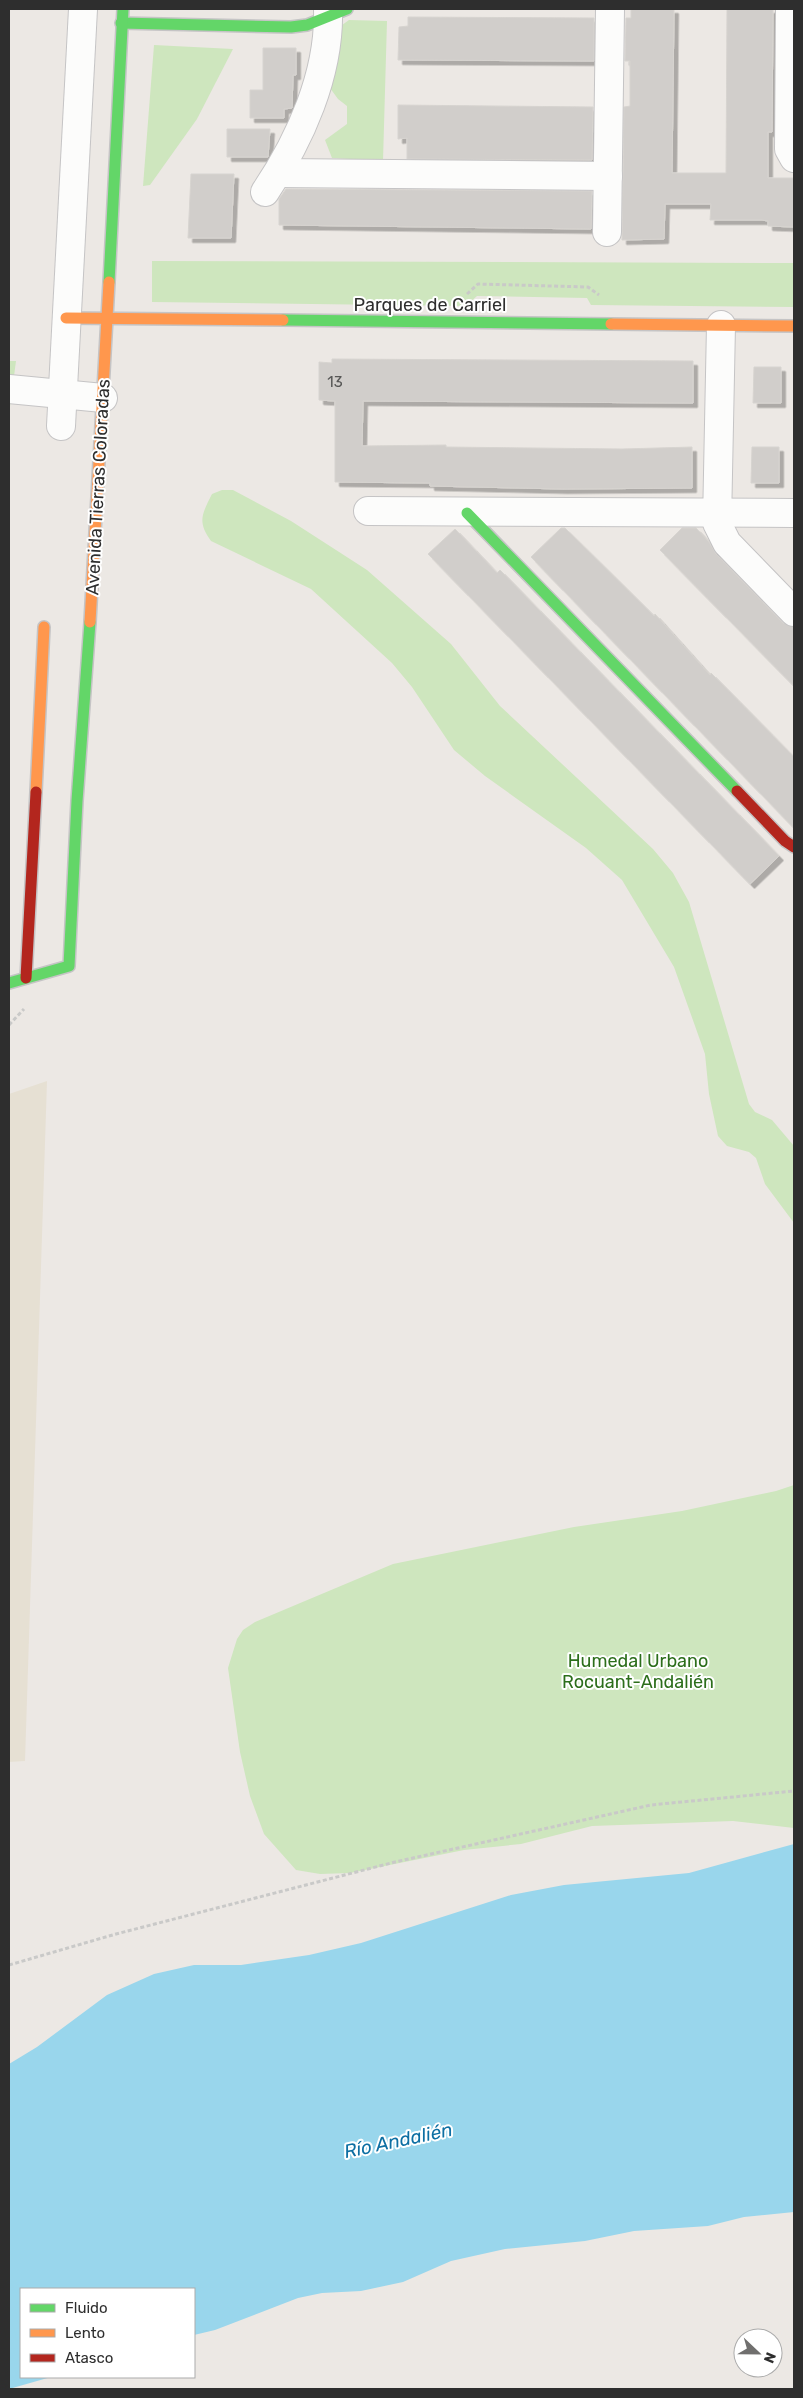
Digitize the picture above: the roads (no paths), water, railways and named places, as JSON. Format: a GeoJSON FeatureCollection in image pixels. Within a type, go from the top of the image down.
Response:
{"type":"FeatureCollection","features":[{"type":"Feature","properties":{"kind":"street"},"geometry":{"type":"LineString","coordinates":[[61,426],[82,9]]}},
{"type":"Feature","properties":{"kind":"street","name":"Avenida Tierras Coloradas"},"geometry":{"type":"LineString","coordinates":[[26,978],[69,966],[77,801],[93,584],[123,9]]}},
{"type":"Feature","properties":{"kind":"street"},"geometry":{"type":"LineString","coordinates":[[607,232],[610,9]]}},
{"type":"Feature","properties":{"kind":"street"},"geometry":{"type":"LineString","coordinates":[[790,9],[789,149],[794,158]]}},
{"type":"Feature","properties":{"kind":"street"},"geometry":{"type":"LineString","coordinates":[[121,22],[291,27],[307,25],[334,12]]}},
{"type":"Feature","properties":{"kind":"street"},"geometry":{"type":"LineString","coordinates":[[334,12],[310,106],[296,140],[271,183],[608,176]]}},
{"type":"Feature","properties":{"kind":"street","name":"Parques de Carriel"},"geometry":{"type":"LineString","coordinates":[[66,318],[107,320],[794,326]]}},
{"type":"Feature","properties":{"kind":"street"},"geometry":{"type":"LineString","coordinates":[[721,325],[716,513],[720,533],[727,543],[794,612]]}},
{"type":"Feature","properties":{"kind":"street"},"geometry":{"type":"LineString","coordinates":[[9,389],[103,398]]}},
{"type":"Feature","properties":{"kind":"street"},"geometry":{"type":"LineString","coordinates":[[368,511],[468,513],[794,513]]}},
{"type":"Feature","properties":{"kind":"street"},"geometry":{"type":"LineString","coordinates":[[468,513],[785,841],[794,848]]}},
{"type":"Feature","properties":{"kind":"street"},"geometry":{"type":"LineString","coordinates":[[9,983],[26,978],[44,627]]}},
{"type":"Feature","properties":{"kind":"water","name":"Río Andalién"},"geometry":{"type":"Polygon","coordinates":[[[794,1844],[794,2212],[744,2217],[708,2226],[634,2231],[585,2241],[505,2249],[451,2261],[403,2282],[361,2291],[322,2293],[298,2298],[215,2330],[195,2335],[195,2288],[20,2288],[20,2378],[48,2378],[9,2389],[9,2064],[37,2047],[107,1995],[154,1974],[194,1965],[241,1965],[309,1955],[361,1943],[511,1895],[564,1885],[689,1873],[794,1844]]]}},
{"type":"Feature","properties":{"kind":"park label","name":"Humedal Urbano Rocuant-Andalién"},"geometry":{"type":"Point","coordinates":[638,1671]}}]}
